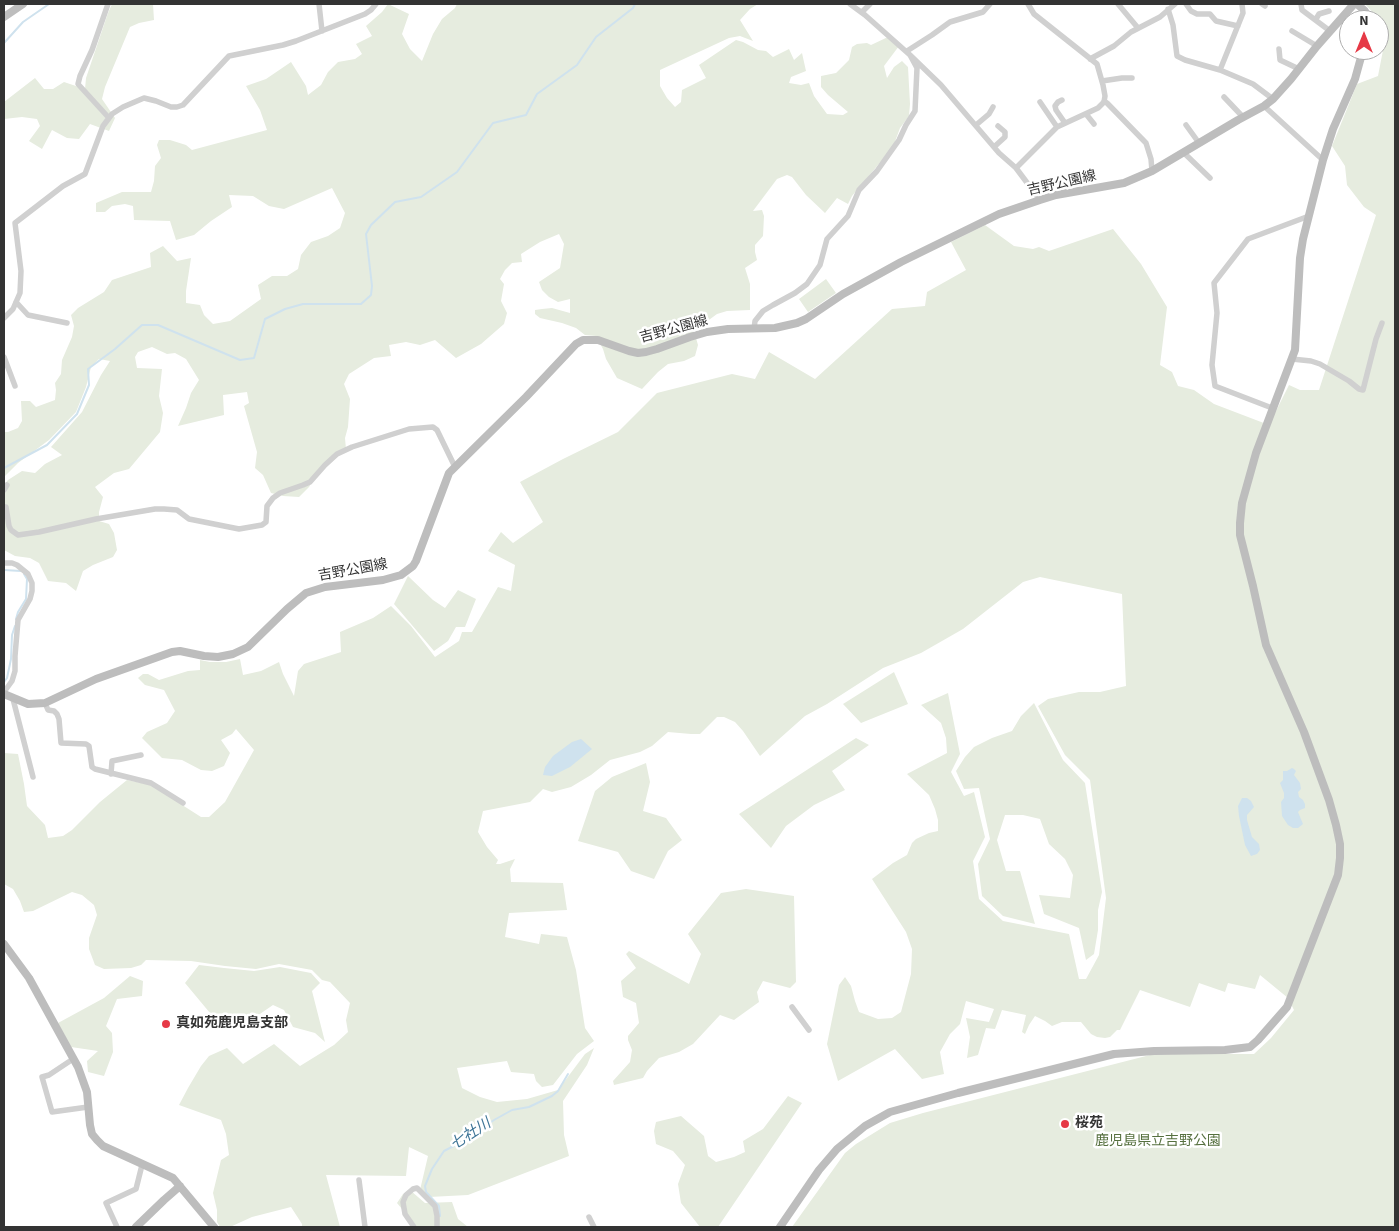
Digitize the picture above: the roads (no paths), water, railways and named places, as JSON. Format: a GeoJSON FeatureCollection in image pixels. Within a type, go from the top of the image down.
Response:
{"type":"FeatureCollection","features":[{"type":"Feature","properties":{"kind":"street"},"geometry":{"type":"LineString","coordinates":[[4,17],[22,4]]}},
{"type":"Feature","properties":{"kind":"street"},"geometry":{"type":"LineString","coordinates":[[108,4],[78,84],[109,118]]}},
{"type":"Feature","properties":{"kind":"street"},"geometry":{"type":"LineString","coordinates":[[319,4],[322,30]]}},
{"type":"Feature","properties":{"kind":"street"},"geometry":{"type":"LineString","coordinates":[[4,318],[13,308],[20,292],[21,271],[14,223],[64,186],[85,174],[103,126],[112,114],[144,98],[171,107],[183,105],[229,56],[283,45],[366,14],[376,4]]}},
{"type":"Feature","properties":{"kind":"street"},"geometry":{"type":"LineString","coordinates":[[850,4],[862,12],[909,53],[941,85],[994,147],[1016,168],[1040,200]]}},
{"type":"Feature","properties":{"kind":"street"},"geometry":{"type":"LineString","coordinates":[[862,12],[870,4]]}},
{"type":"Feature","properties":{"kind":"street"},"geometry":{"type":"LineString","coordinates":[[909,53],[950,22],[983,12],[990,4]]}},
{"type":"Feature","properties":{"kind":"street"},"geometry":{"type":"LineString","coordinates":[[1016,168],[1057,127],[1098,108],[1104,101],[1105,96],[1097,64],[1034,14],[1028,4]]}},
{"type":"Feature","properties":{"kind":"street"},"geometry":{"type":"LineString","coordinates":[[1118,4],[1138,28]]}},
{"type":"Feature","properties":{"kind":"street"},"geometry":{"type":"LineString","coordinates":[[1090,59],[1114,46],[1131,32],[1160,16],[1175,4]]}},
{"type":"Feature","properties":{"kind":"street"},"geometry":{"type":"LineString","coordinates":[[1186,4],[1191,11],[1197,14],[1210,14],[1216,21],[1238,26]]}},
{"type":"Feature","properties":{"kind":"street"},"geometry":{"type":"LineString","coordinates":[[1220,70],[1243,13],[1242,4]]}},
{"type":"Feature","properties":{"kind":"street","name":"吉野公園線"},"geometry":{"type":"LineString","coordinates":[[4,693],[13,699],[28,704],[45,703],[96,679],[172,652],[180,651],[218,657],[233,654],[248,647],[306,593],[325,587],[400,576],[413,566],[416,561],[447,478],[455,467],[579,342],[598,340],[628,352],[638,353],[657,349],[707,332],[788,326],[806,319],[843,294],[901,262],[999,214],[1056,195],[1124,183],[1152,171],[1273,99],[1299,70],[1316,46],[1356,4]]}},
{"type":"Feature","properties":{"kind":"street"},"geometry":{"type":"LineString","coordinates":[[1295,9],[1302,6],[1302,10],[1330,31]]}},
{"type":"Feature","properties":{"kind":"street"},"geometry":{"type":"LineString","coordinates":[[1168,9],[1173,25],[1177,56],[1220,70],[1253,84],[1273,99]]}},
{"type":"Feature","properties":{"kind":"street"},"geometry":{"type":"LineString","coordinates":[[1316,19],[1319,14],[1329,11]]}},
{"type":"Feature","properties":{"kind":"street"},"geometry":{"type":"LineString","coordinates":[[1292,32],[1316,46]]}},
{"type":"Feature","properties":{"kind":"street"},"geometry":{"type":"LineString","coordinates":[[1279,49],[1280,60],[1299,70]]}},
{"type":"Feature","properties":{"kind":"street"},"geometry":{"type":"LineString","coordinates":[[754,329],[755,321],[763,311],[795,294],[807,284],[820,265],[827,239],[848,216],[859,190],[877,171],[899,140],[915,111],[917,68],[909,53]]}},
{"type":"Feature","properties":{"kind":"street"},"geometry":{"type":"LineString","coordinates":[[780,1227],[819,1170],[837,1149],[865,1126],[890,1112],[1114,1054],[1154,1051],[1225,1050],[1250,1047],[1287,1007],[1335,885],[1338,875],[1340,844],[1329,800],[1304,732],[1266,645],[1240,534],[1242,503],[1256,452],[1292,359],[1296,341],[1300,258],[1303,239],[1332,129],[1354,79],[1360,60]]}},
{"type":"Feature","properties":{"kind":"street"},"geometry":{"type":"LineString","coordinates":[[1102,81],[1132,78]]}},
{"type":"Feature","properties":{"kind":"street"},"geometry":{"type":"LineString","coordinates":[[1224,97],[1242,118]]}},
{"type":"Feature","properties":{"kind":"street"},"geometry":{"type":"LineString","coordinates":[[1062,100],[1058,102],[1056,110],[1065,123]]}},
{"type":"Feature","properties":{"kind":"street"},"geometry":{"type":"LineString","coordinates":[[1104,101],[1146,143],[1151,159],[1152,171]]}},
{"type":"Feature","properties":{"kind":"street"},"geometry":{"type":"LineString","coordinates":[[1040,102],[1057,127]]}},
{"type":"Feature","properties":{"kind":"street"},"geometry":{"type":"LineString","coordinates":[[1264,106],[1323,160]]}},
{"type":"Feature","properties":{"kind":"street"},"geometry":{"type":"LineString","coordinates":[[976,125],[994,107]]}},
{"type":"Feature","properties":{"kind":"street"},"geometry":{"type":"LineString","coordinates":[[1086,114],[1094,124]]}},
{"type":"Feature","properties":{"kind":"street"},"geometry":{"type":"LineString","coordinates":[[1186,125],[1198,143]]}},
{"type":"Feature","properties":{"kind":"street"},"geometry":{"type":"LineString","coordinates":[[994,147],[1005,137],[1005,132],[998,126]]}},
{"type":"Feature","properties":{"kind":"street"},"geometry":{"type":"LineString","coordinates":[[1183,152],[1210,178]]}},
{"type":"Feature","properties":{"kind":"street"},"geometry":{"type":"LineString","coordinates":[[1272,408],[1215,386],[1212,365],[1217,314],[1214,283],[1248,239],[1309,216]]}},
{"type":"Feature","properties":{"kind":"street"},"geometry":{"type":"LineString","coordinates":[[16,302],[28,315],[67,323]]}},
{"type":"Feature","properties":{"kind":"street"},"geometry":{"type":"LineString","coordinates":[[1292,359],[1320,364],[1363,390],[1382,323]]}},
{"type":"Feature","properties":{"kind":"street"},"geometry":{"type":"LineString","coordinates":[[4,357],[15,386]]}},
{"type":"Feature","properties":{"kind":"street"},"geometry":{"type":"LineString","coordinates":[[4,507],[6,507],[9,526],[18,535],[96,519],[164,508],[177,510],[189,519],[239,529],[262,525],[266,522],[267,506],[273,498],[280,493],[310,482],[337,454],[352,447],[409,429],[433,427],[437,430],[455,467]]}},
{"type":"Feature","properties":{"kind":"street"},"geometry":{"type":"LineString","coordinates":[[4,563],[17,565],[28,574],[32,583],[32,591],[30,599],[18,620],[15,671],[12,681],[4,693]]}},
{"type":"Feature","properties":{"kind":"street"},"geometry":{"type":"LineString","coordinates":[[13,699],[33,777]]}},
{"type":"Feature","properties":{"kind":"street"},"geometry":{"type":"LineString","coordinates":[[45,703],[48,710],[54,711],[57,714],[61,743],[86,744],[89,746],[92,767],[111,774],[151,783],[183,803]]}},
{"type":"Feature","properties":{"kind":"street"},"geometry":{"type":"LineString","coordinates":[[111,774],[112,761],[142,755]]}},
{"type":"Feature","properties":{"kind":"street"},"geometry":{"type":"LineString","coordinates":[[4,944],[29,978],[78,1067],[87,1092],[92,1134],[103,1146],[173,1178],[214,1227]]}},
{"type":"Feature","properties":{"kind":"street"},"geometry":{"type":"LineString","coordinates":[[792,1007],[809,1030]]}},
{"type":"Feature","properties":{"kind":"street"},"geometry":{"type":"LineString","coordinates":[[73,1059],[42,1077],[52,1112],[88,1107]]}},
{"type":"Feature","properties":{"kind":"street"},"geometry":{"type":"LineString","coordinates":[[117,1227],[106,1204],[136,1189],[142,1165]]}},
{"type":"Feature","properties":{"kind":"street"},"geometry":{"type":"LineString","coordinates":[[359,1180],[365,1227]]}},
{"type":"Feature","properties":{"kind":"street"},"geometry":{"type":"LineString","coordinates":[[136,1227],[180,1186]]}},
{"type":"Feature","properties":{"kind":"street"},"geometry":{"type":"LineString","coordinates":[[414,1227],[404,1214],[403,1202],[406,1195],[417,1188],[436,1206],[436,1227]]}},
{"type":"Feature","properties":{"kind":"street"},"geometry":{"type":"LineString","coordinates":[[589,1217],[594,1227]]}},
{"type":"Feature","properties":{"kind":"water"},"geometry":{"type":"Polygon","coordinates":[[[581,739],[592,749],[570,767],[552,776],[543,775],[545,767],[553,756],[572,742],[581,739]]]}},
{"type":"Feature","properties":{"kind":"water"},"geometry":{"type":"Polygon","coordinates":[[[1292,768],[1296,771],[1294,775],[1300,783],[1299,797],[1305,804],[1305,808],[1298,812],[1303,824],[1298,828],[1288,825],[1282,816],[1281,802],[1284,798],[1284,793],[1280,783],[1283,780],[1283,771],[1292,768]]]}},
{"type":"Feature","properties":{"kind":"water"},"geometry":{"type":"Polygon","coordinates":[[[1242,798],[1247,798],[1251,801],[1254,807],[1247,815],[1247,820],[1252,837],[1259,844],[1260,850],[1257,854],[1251,856],[1245,845],[1239,816],[1238,806],[1242,798]]]}},
{"type":"Feature","properties":{"kind":"waterway"},"geometry":{"type":"LineString","coordinates":[[4,43],[23,22],[49,4]]}},
{"type":"Feature","properties":{"kind":"waterway"},"geometry":{"type":"LineString","coordinates":[[4,468],[47,445],[77,414],[89,385],[88,369],[115,349],[142,325],[158,325],[240,360],[254,358],[265,319],[285,309],[303,304],[361,304],[371,295],[372,286],[366,234],[371,225],[395,202],[421,197],[457,172],[493,123],[526,115],[537,94],[577,65],[596,37],[633,8],[635,4]]}},
{"type":"Feature","properties":{"kind":"waterway"},"geometry":{"type":"LineString","coordinates":[[4,570],[21,571]]}},
{"type":"Feature","properties":{"kind":"waterway"},"geometry":{"type":"LineString","coordinates":[[16,619],[26,599],[27,579],[24,574]]}},
{"type":"Feature","properties":{"kind":"waterway"},"geometry":{"type":"LineString","coordinates":[[4,682],[7,678],[11,659],[12,635],[15,626]]}},
{"type":"Feature","properties":{"kind":"waterway","name":"七社川"},"geometry":{"type":"LineString","coordinates":[[440,1216],[439,1206],[426,1192],[425,1186],[432,1169],[444,1151],[469,1138],[512,1110],[529,1107],[552,1096],[558,1091],[568,1074]]}},
{"type":"Feature","properties":{"kind":"place","name":"真如苑鹿児島支部"},"geometry":{"type":"Point","coordinates":[166,1024]}},
{"type":"Feature","properties":{"kind":"place","name":"桜苑"},"geometry":{"type":"Point","coordinates":[1065,1124]}},
{"type":"Feature","properties":{"kind":"park label","name":"鹿児島県立吉野公園"},"geometry":{"type":"Point","coordinates":[1158,1142]}}]}
